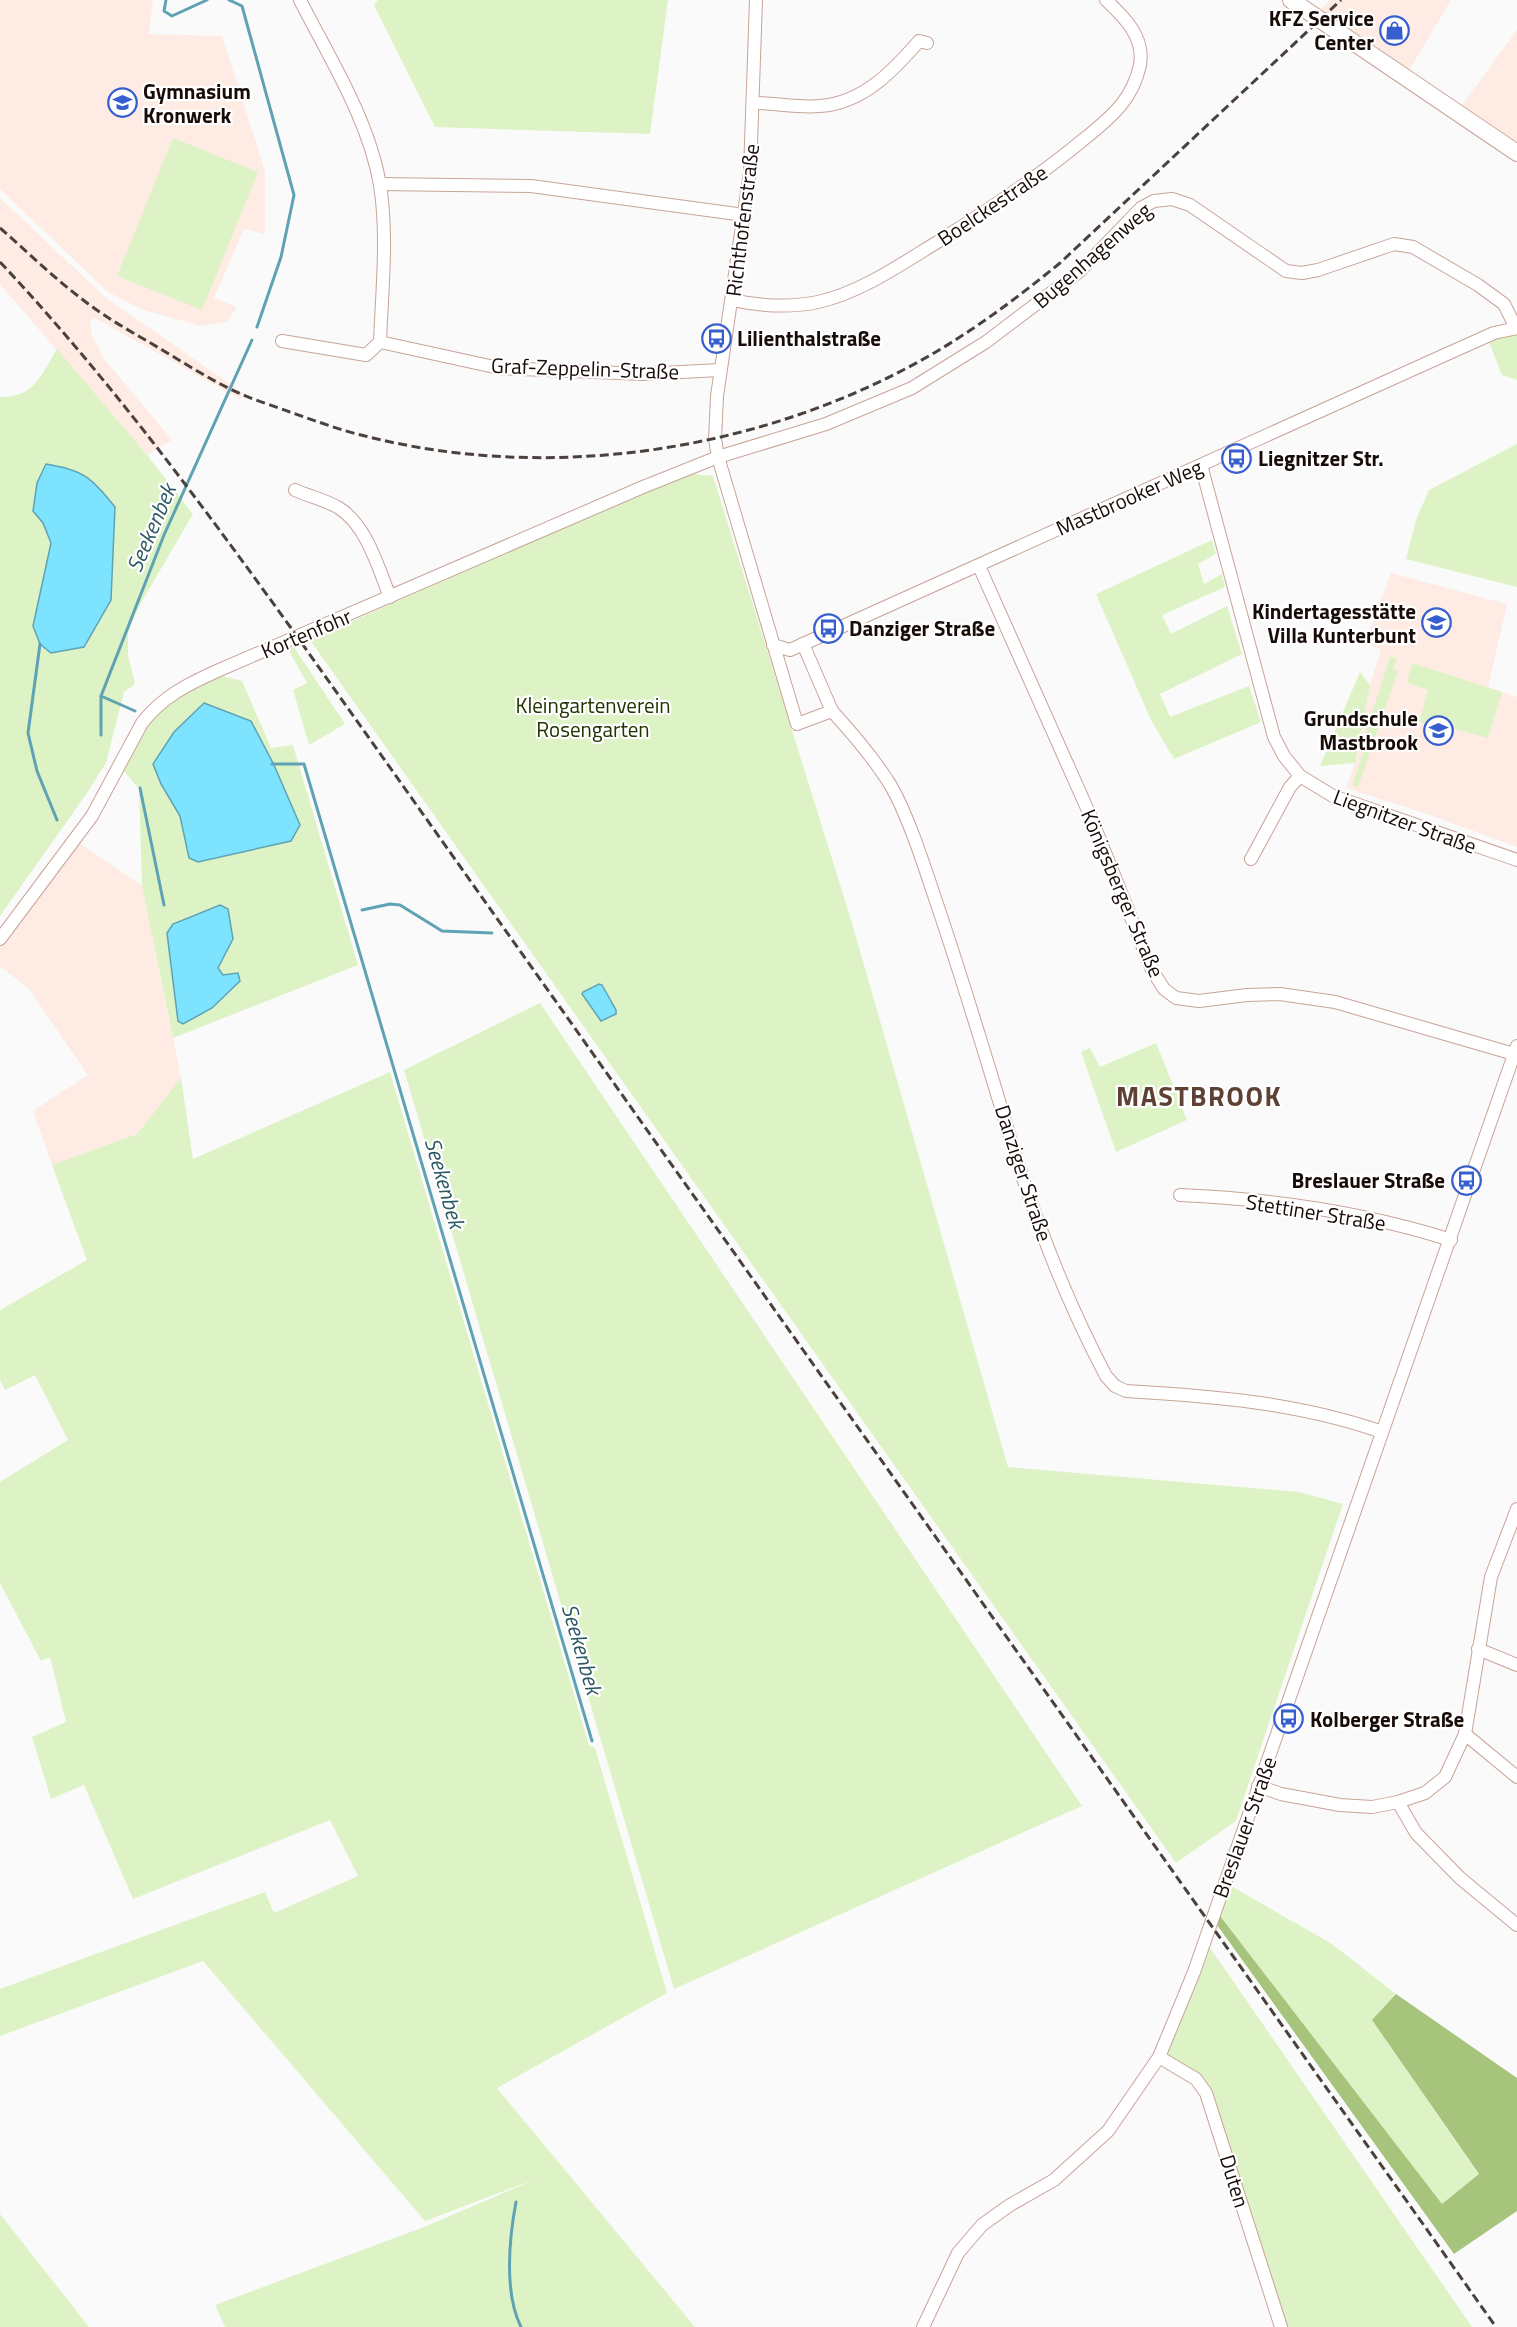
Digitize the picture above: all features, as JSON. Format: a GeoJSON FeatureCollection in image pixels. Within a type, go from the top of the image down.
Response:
{"type":"FeatureCollection","features":[{"type":"Feature","properties":{"kind":"main road"},"geometry":{"type":"LineString","coordinates":[[1291,0],[1517,153]]}},
{"type":"Feature","properties":{"kind":"street"},"geometry":{"type":"LineString","coordinates":[[282,341],[366,355],[380,342],[384,219],[380,184],[365,130],[300,0]]}},
{"type":"Feature","properties":{"kind":"street","name":"Richthofenstraße"},"geometry":{"type":"LineString","coordinates":[[756,0],[750,172],[720,370],[715,422],[718,457],[774,645]]}},
{"type":"Feature","properties":{"kind":"street","name":"Boelckestraße"},"geometry":{"type":"LineString","coordinates":[[732,300],[756,305],[786,306],[819,302],[846,292],[883,276],[980,215],[1048,168],[1101,125],[1121,105],[1138,74],[1141,62],[1140,44],[1131,25],[1106,0]]}},
{"type":"Feature","properties":{"kind":"street"},"geometry":{"type":"LineString","coordinates":[[754,103],[820,106],[846,101],[879,82],[919,41],[927,43]]}},
{"type":"Feature","properties":{"kind":"street"},"geometry":{"type":"LineString","coordinates":[[380,184],[531,186],[744,215]]}},
{"type":"Feature","properties":{"kind":"street","name":"Bugenhagenweg"},"geometry":{"type":"LineString","coordinates":[[718,457],[826,424],[912,388],[986,342],[1080,271],[1141,208],[1154,201],[1172,199],[1191,205],[1286,271],[1302,273],[1318,270],[1394,244],[1413,247],[1478,285],[1504,304],[1516,328]]}},
{"type":"Feature","properties":{"kind":"street","name":"Mastbrooker Weg"},"geometry":{"type":"LineString","coordinates":[[774,645],[790,650],[1484,337],[1516,328]]}},
{"type":"Feature","properties":{"kind":"street","name":"Graf-Zeppelin-Straße"},"geometry":{"type":"LineString","coordinates":[[380,342],[499,368],[643,374],[720,370]]}},
{"type":"Feature","properties":{"kind":"street","name":"Kortenfohr"},"geometry":{"type":"LineString","coordinates":[[0,939],[92,816],[142,723],[160,703],[190,683],[718,457]]}},
{"type":"Feature","properties":{"kind":"street","name":"Liegnitzer Straße"},"geometry":{"type":"LineString","coordinates":[[1201,465],[1274,737],[1284,756],[1300,776],[1333,796],[1517,860]]}},
{"type":"Feature","properties":{"kind":"street"},"geometry":{"type":"LineString","coordinates":[[294,490],[338,508],[355,524],[367,541],[390,597]]}},
{"type":"Feature","properties":{"kind":"street","name":"Königsberger Straße"},"geometry":{"type":"LineString","coordinates":[[979,566],[1090,815],[1148,960],[1164,989],[1176,998],[1199,1001],[1247,994],[1280,994],[1335,1002],[1516,1050]]}},
{"type":"Feature","properties":{"kind":"street","name":"Danziger Straße"},"geometry":{"type":"LineString","coordinates":[[804,644],[832,711],[866,750],[891,787],[900,806],[928,878],[971,1005],[1016,1157],[1049,1251],[1106,1376],[1115,1386],[1126,1391],[1217,1397],[1301,1409],[1348,1419],[1382,1432]]}},
{"type":"Feature","properties":{"kind":"street"},"geometry":{"type":"LineString","coordinates":[[774,645],[796,724],[832,711]]}},
{"type":"Feature","properties":{"kind":"street"},"geometry":{"type":"LineString","coordinates":[[1251,860],[1290,787],[1300,776]]}},
{"type":"Feature","properties":{"kind":"street","name":"Breslauer Straße"},"geometry":{"type":"LineString","coordinates":[[922,2327],[958,2253],[982,2225],[1010,2205],[1054,2180],[1108,2131],[1159,2057],[1183,2000],[1516,1050]]}},
{"type":"Feature","properties":{"kind":"street","name":"Stettiner Straße"},"geometry":{"type":"LineString","coordinates":[[1180,1195],[1275,1202],[1340,1212],[1450,1240]]}},
{"type":"Feature","properties":{"kind":"street"},"geometry":{"type":"LineString","coordinates":[[1258,1786],[1281,1794],[1340,1805],[1372,1807],[1398,1802],[1425,1793],[1445,1777],[1465,1734],[1491,1577],[1517,1509]]}},
{"type":"Feature","properties":{"kind":"street"},"geometry":{"type":"LineString","coordinates":[[1478,1649],[1517,1665]]}},
{"type":"Feature","properties":{"kind":"street"},"geometry":{"type":"LineString","coordinates":[[1465,1734],[1517,1777]]}},
{"type":"Feature","properties":{"kind":"street"},"geometry":{"type":"LineString","coordinates":[[1398,1802],[1416,1833],[1460,1878],[1517,1925]]}},
{"type":"Feature","properties":{"kind":"street","name":"Duten"},"geometry":{"type":"LineString","coordinates":[[1159,2057],[1196,2079],[1206,2093],[1281,2327]]}},
{"type":"Feature","properties":{"kind":"shaded area","name":"Gymnasium Kronwerk"},"geometry":{"type":"Polygon","coordinates":[[[0,0],[153,0],[149,34],[222,36],[265,171],[265,234],[244,229],[214,298],[237,307],[227,322],[201,326],[141,309],[108,292],[0,189],[0,0]]]}},
{"type":"Feature","properties":{"kind":"shaded area"},"geometry":{"type":"Polygon","coordinates":[[[1331,0],[1451,0],[1405,77],[1321,9],[1331,0]]]}},
{"type":"Feature","properties":{"kind":"shaded area"},"geometry":{"type":"Polygon","coordinates":[[[1517,30],[1517,153],[1457,112],[1517,30]]]}},
{"type":"Feature","properties":{"kind":"shaded area"},"geometry":{"type":"Polygon","coordinates":[[[0,198],[106,298],[243,393],[240,399],[93,317],[90,323],[92,336],[105,360],[172,440],[147,455],[0,284],[0,198]]]}},
{"type":"Feature","properties":{"kind":"shaded area","name":"Grundschule Mastbrook"},"geometry":{"type":"Polygon","coordinates":[[[1391,573],[1507,604],[1488,687],[1517,697],[1517,847],[1430,815],[1346,788],[1355,763],[1370,685],[1381,649],[1365,643],[1391,573]]]}},
{"type":"Feature","properties":{"kind":"shaded area"},"geometry":{"type":"Polygon","coordinates":[[[71,837],[142,886],[181,1078],[137,1134],[52,1165],[33,1111],[88,1075],[29,989],[0,966],[0,931],[71,837]]]}},
{"type":"Feature","properties":{"kind":"green space"},"geometry":{"type":"Polygon","coordinates":[[[378,0],[668,0],[650,134],[435,127],[374,5],[378,0]]]}},
{"type":"Feature","properties":{"kind":"green space"},"geometry":{"type":"Polygon","coordinates":[[[173,138],[258,172],[202,310],[117,276],[173,138]]]}},
{"type":"Feature","properties":{"kind":"green space"},"geometry":{"type":"Polygon","coordinates":[[[1504,334],[1517,334],[1517,380],[1502,375],[1489,342],[1504,334]]]}},
{"type":"Feature","properties":{"kind":"green space"},"geometry":{"type":"Polygon","coordinates":[[[57,349],[147,455],[193,514],[138,608],[128,633],[128,655],[135,684],[124,692],[106,763],[0,916],[0,397],[21,394],[29,389],[41,376],[57,349]]]}},
{"type":"Feature","properties":{"kind":"green space"},"geometry":{"type":"Polygon","coordinates":[[[1517,444],[1517,587],[1406,559],[1416,520],[1429,490],[1517,444]]]}},
{"type":"Feature","properties":{"kind":"green space","name":"Kleingartenverein Rosengarten"},"geometry":{"type":"Polygon","coordinates":[[[685,473],[713,476],[852,923],[1008,1467],[1299,1492],[1343,1504],[1236,1821],[1176,1863],[310,640],[685,473]]]}},
{"type":"Feature","properties":{"kind":"green space"},"geometry":{"type":"Polygon","coordinates":[[[1212,540],[1216,554],[1198,564],[1204,584],[1222,574],[1225,587],[1162,615],[1171,634],[1227,606],[1242,654],[1160,694],[1170,717],[1249,686],[1261,722],[1174,759],[1151,720],[1096,594],[1212,540]]]}},
{"type":"Feature","properties":{"kind":"green space"},"geometry":{"type":"Polygon","coordinates":[[[293,646],[345,724],[309,745],[293,690],[307,683],[288,649],[293,646]]]}},
{"type":"Feature","properties":{"kind":"green space"},"geometry":{"type":"Polygon","coordinates":[[[1390,657],[1397,658],[1393,669],[1398,671],[1358,787],[1352,785],[1366,746],[1362,744],[1390,657]]]}},
{"type":"Feature","properties":{"kind":"green space"},"geometry":{"type":"Polygon","coordinates":[[[1412,663],[1502,692],[1488,738],[1451,728],[1452,724],[1432,718],[1431,725],[1419,722],[1428,690],[1407,683],[1412,663]]]}},
{"type":"Feature","properties":{"kind":"green space"},"geometry":{"type":"Polygon","coordinates":[[[1360,672],[1370,685],[1355,763],[1320,766],[1360,672]]]}},
{"type":"Feature","properties":{"kind":"green space"},"geometry":{"type":"Polygon","coordinates":[[[219,675],[242,681],[271,748],[293,745],[358,965],[173,1038],[142,886],[139,789],[124,771],[145,725],[170,700],[219,675]],[[233,939],[178,1021],[230,975],[223,975],[218,968],[233,939]]]}},
{"type":"Feature","properties":{"kind":"green space"},"geometry":{"type":"Polygon","coordinates":[[[540,1003],[1082,1806],[674,1989],[404,1070],[540,1003]]]}},
{"type":"Feature","properties":{"kind":"green space"},"geometry":{"type":"Polygon","coordinates":[[[1156,1043],[1187,1120],[1116,1152],[1081,1052],[1090,1048],[1100,1067],[1156,1043]]]}},
{"type":"Feature","properties":{"kind":"green space"},"geometry":{"type":"Polygon","coordinates":[[[390,1072],[589,1745],[595,1748],[667,1993],[497,2088],[695,2327],[225,2327],[215,2305],[424,2227],[536,2179],[425,2221],[203,1961],[0,2036],[0,1989],[265,1892],[274,1913],[358,1876],[330,1820],[133,1899],[84,1785],[51,1799],[32,1737],[66,1722],[50,1657],[41,1661],[0,1583],[0,1482],[68,1440],[35,1375],[5,1390],[0,1380],[0,1310],[87,1260],[52,1165],[137,1134],[181,1078],[193,1159],[390,1072]]]}},
{"type":"Feature","properties":{"kind":"green space"},"geometry":{"type":"Polygon","coordinates":[[[1231,1886],[1332,1944],[1396,1994],[1372,2020],[1479,2175],[1442,2205],[1220,1916],[1231,1886]]]}},
{"type":"Feature","properties":{"kind":"green space"},"geometry":{"type":"Polygon","coordinates":[[[1220,1916],[1442,2204],[1479,2174],[1372,2020],[1396,1994],[1517,2078],[1517,2211],[1454,2254],[1217,1925],[1220,1916]]]}},
{"type":"Feature","properties":{"kind":"green space"},"geometry":{"type":"Polygon","coordinates":[[[1204,1940],[1472,2327],[1281,2327],[1206,2093],[1159,2057],[1204,1940]]]}},
{"type":"Feature","properties":{"kind":"green space"},"geometry":{"type":"Polygon","coordinates":[[[0,2214],[89,2327],[0,2327],[0,2214]]]}},
{"type":"Feature","properties":{"kind":"water"},"geometry":{"type":"Polygon","coordinates":[[[46,464],[70,469],[86,477],[115,507],[111,600],[84,647],[51,653],[40,644],[33,626],[51,543],[43,523],[33,511],[37,483],[46,464]]]}},
{"type":"Feature","properties":{"kind":"water"},"geometry":{"type":"Polygon","coordinates":[[[204,703],[251,721],[274,765],[300,825],[291,841],[198,862],[189,858],[180,816],[161,784],[153,764],[174,732],[204,703]]]}},
{"type":"Feature","properties":{"kind":"water"},"geometry":{"type":"Polygon","coordinates":[[[220,905],[228,909],[233,939],[218,968],[223,975],[238,973],[240,981],[212,1008],[183,1024],[178,1021],[167,933],[173,924],[220,905]]]}},
{"type":"Feature","properties":{"kind":"water"},"geometry":{"type":"Polygon","coordinates":[[[599,984],[602,985],[616,1010],[616,1014],[601,1021],[582,994],[599,984]]]}},
{"type":"Feature","properties":{"kind":"waterway","name":"Seekenbek"},"geometry":{"type":"LineString","coordinates":[[166,0],[164,11],[172,16],[207,0]]}},
{"type":"Feature","properties":{"kind":"waterway","name":"Seekenbek"},"geometry":{"type":"LineString","coordinates":[[229,0],[242,6],[294,195],[281,257],[257,327]]}},
{"type":"Feature","properties":{"kind":"waterway","name":"Seekenbek"},"geometry":{"type":"LineString","coordinates":[[135,711],[101,696],[164,535],[252,340]]}},
{"type":"Feature","properties":{"kind":"waterway"},"geometry":{"type":"LineString","coordinates":[[40,644],[28,733],[37,771],[57,820]]}},
{"type":"Feature","properties":{"kind":"waterway"},"geometry":{"type":"LineString","coordinates":[[101,696],[101,735]]}},
{"type":"Feature","properties":{"kind":"waterway","name":"Seekenbek"},"geometry":{"type":"LineString","coordinates":[[272,764],[304,764],[592,1741]]}},
{"type":"Feature","properties":{"kind":"waterway"},"geometry":{"type":"LineString","coordinates":[[140,788],[164,905]]}},
{"type":"Feature","properties":{"kind":"waterway"},"geometry":{"type":"LineString","coordinates":[[362,910],[390,904],[400,905],[442,931],[492,933]]}},
{"type":"Feature","properties":{"kind":"waterway"},"geometry":{"type":"LineString","coordinates":[[516,2202],[511,2232],[510,2282],[512,2298],[521,2327]]}},
{"type":"Feature","properties":{"kind":"railway"},"geometry":{"type":"LineString","coordinates":[[0,228],[69,289],[120,325],[231,389],[319,422],[369,437],[436,450],[505,457],[574,457],[643,451],[712,439],[779,421],[843,398],[926,358],[966,333],[1060,263],[1341,0]]}},
{"type":"Feature","properties":{"kind":"railway"},"geometry":{"type":"LineString","coordinates":[[0,262],[78,350],[152,440],[291,628],[1496,2327]]}},
{"type":"Feature","properties":{"kind":"place","name":"KFZ Service Center"},"geometry":{"type":"Point","coordinates":[1395,30]}},
{"type":"Feature","properties":{"kind":"place","name":"Gymnasium Kronwerk"},"geometry":{"type":"Point","coordinates":[122,103]}},
{"type":"Feature","properties":{"kind":"place","name":"Lilienthalstraße"},"geometry":{"type":"Point","coordinates":[716,338]}},
{"type":"Feature","properties":{"kind":"place","name":"Liegnitzer Str."},"geometry":{"type":"Point","coordinates":[1237,458]}},
{"type":"Feature","properties":{"kind":"place","name":"Kindertagesstätte Villa Kunterbunt"},"geometry":{"type":"Point","coordinates":[1437,623]}},
{"type":"Feature","properties":{"kind":"place","name":"Danziger Straße"},"geometry":{"type":"Point","coordinates":[828,628]}},
{"type":"Feature","properties":{"kind":"place","name":"Grundschule Mastbrook"},"geometry":{"type":"Point","coordinates":[1439,730]}},
{"type":"Feature","properties":{"kind":"place","name":"Breslauer Straße"},"geometry":{"type":"Point","coordinates":[1466,1180]}},
{"type":"Feature","properties":{"kind":"place","name":"Kolberger Straße"},"geometry":{"type":"Point","coordinates":[1289,1719]}},
{"type":"Feature","properties":{"kind":"district","name":"MASTBROOK"},"geometry":{"type":"Point","coordinates":[1199,1095]}}]}
